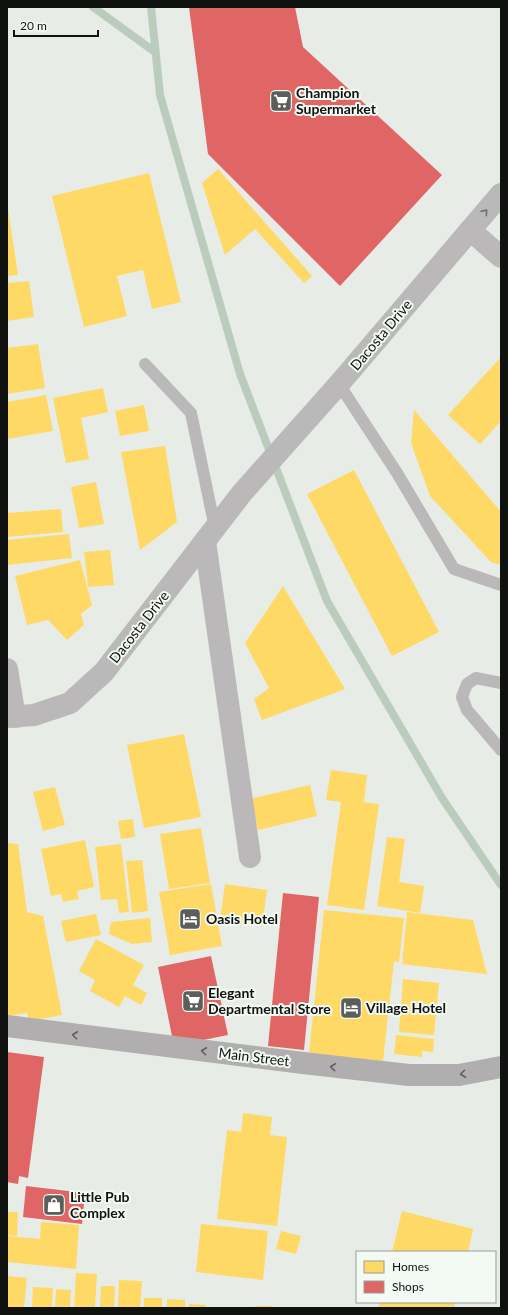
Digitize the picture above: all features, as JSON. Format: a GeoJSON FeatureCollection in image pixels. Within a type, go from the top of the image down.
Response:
{"type":"FeatureCollection","features":[{"type":"Feature","properties":{"kind":"street"},"geometry":{"type":"LineString","coordinates":[[501,194],[470,230],[501,257]]}},
{"type":"Feature","properties":{"kind":"street","name":"Dacosta Drive"},"geometry":{"type":"LineString","coordinates":[[11,717],[34,715],[70,704],[104,672],[242,493],[339,384],[470,230]]}},
{"type":"Feature","properties":{"kind":"street"},"geometry":{"type":"LineString","coordinates":[[210,535],[250,857]]}},
{"type":"Feature","properties":{"kind":"street"},"geometry":{"type":"LineString","coordinates":[[7,669],[11,717]]}},
{"type":"Feature","properties":{"kind":"street","name":"Main Street"},"geometry":{"type":"LineString","coordinates":[[7,1026],[409,1075],[459,1075],[501,1067]]}},
{"type":"Feature","properties":{"kind":"lane"},"geometry":{"type":"LineString","coordinates":[[145,364],[191,413],[210,535]]}},
{"type":"Feature","properties":{"kind":"lane"},"geometry":{"type":"LineString","coordinates":[[339,384],[397,474],[454,569],[501,585]]}},
{"type":"Feature","properties":{"kind":"lane"},"geometry":{"type":"LineString","coordinates":[[501,683],[476,678],[467,684],[462,697],[466,710],[501,750]]}},
{"type":"Feature","properties":{"kind":"building: Homes"},"geometry":{"type":"Polygon","coordinates":[[[218,169],[312,276],[304,283],[255,229],[225,255],[202,183],[218,169]]]}},
{"type":"Feature","properties":{"kind":"building: Homes"},"geometry":{"type":"Polygon","coordinates":[[[149,173],[181,302],[152,309],[143,270],[117,276],[127,316],[84,327],[52,196],[149,173]]]}},
{"type":"Feature","properties":{"kind":"building: Homes"},"geometry":{"type":"Polygon","coordinates":[[[7,202],[18,275],[7,276],[7,202]]]}},
{"type":"Feature","properties":{"kind":"building: Homes"},"geometry":{"type":"Polygon","coordinates":[[[29,281],[34,317],[7,321],[7,283],[29,281]]]}},
{"type":"Feature","properties":{"kind":"building: Homes"},"geometry":{"type":"Polygon","coordinates":[[[38,344],[45,388],[7,394],[7,348],[38,344]]]}},
{"type":"Feature","properties":{"kind":"building: Homes"},"geometry":{"type":"Polygon","coordinates":[[[501,357],[501,421],[480,444],[448,415],[501,357]]]}},
{"type":"Feature","properties":{"kind":"building: Homes"},"geometry":{"type":"Polygon","coordinates":[[[103,388],[108,412],[81,418],[89,459],[66,463],[53,398],[103,388]]]}},
{"type":"Feature","properties":{"kind":"building: Homes"},"geometry":{"type":"Polygon","coordinates":[[[46,395],[53,431],[7,439],[7,402],[46,395]]]}},
{"type":"Feature","properties":{"kind":"building: Homes"},"geometry":{"type":"Polygon","coordinates":[[[144,405],[149,431],[120,436],[115,411],[144,405]]]}},
{"type":"Feature","properties":{"kind":"building: Homes"},"geometry":{"type":"Polygon","coordinates":[[[414,410],[501,512],[501,565],[491,562],[430,496],[411,443],[414,410]]]}},
{"type":"Feature","properties":{"kind":"building: Homes"},"geometry":{"type":"Polygon","coordinates":[[[165,446],[177,522],[140,550],[121,452],[165,446]]]}},
{"type":"Feature","properties":{"kind":"building: Homes"},"geometry":{"type":"Polygon","coordinates":[[[354,470],[439,632],[392,656],[307,494],[354,470]]]}},
{"type":"Feature","properties":{"kind":"building: Homes"},"geometry":{"type":"Polygon","coordinates":[[[96,482],[104,524],[79,528],[71,487],[96,482]]]}},
{"type":"Feature","properties":{"kind":"building: Homes"},"geometry":{"type":"Polygon","coordinates":[[[61,509],[63,532],[7,537],[7,513],[61,509]]]}},
{"type":"Feature","properties":{"kind":"building: Homes"},"geometry":{"type":"Polygon","coordinates":[[[69,534],[72,558],[7,565],[7,540],[69,534]]]}},
{"type":"Feature","properties":{"kind":"building: Homes"},"geometry":{"type":"Polygon","coordinates":[[[110,550],[114,585],[88,587],[84,552],[110,550]]]}},
{"type":"Feature","properties":{"kind":"building: Homes"},"geometry":{"type":"Polygon","coordinates":[[[80,560],[92,605],[81,614],[84,625],[67,640],[48,620],[27,625],[15,576],[80,560]]]}},
{"type":"Feature","properties":{"kind":"building: Homes"},"geometry":{"type":"Polygon","coordinates":[[[283,586],[345,689],[262,720],[254,699],[269,688],[245,643],[283,586]]]}},
{"type":"Feature","properties":{"kind":"building: Homes"},"geometry":{"type":"Polygon","coordinates":[[[184,734],[201,817],[144,828],[127,745],[184,734]]]}},
{"type":"Feature","properties":{"kind":"building: Homes"},"geometry":{"type":"Polygon","coordinates":[[[331,770],[367,775],[364,802],[379,804],[364,910],[327,905],[341,802],[326,800],[331,770]]]}},
{"type":"Feature","properties":{"kind":"building: Homes"},"geometry":{"type":"Polygon","coordinates":[[[310,785],[317,816],[258,830],[250,799],[310,785]]]}},
{"type":"Feature","properties":{"kind":"building: Homes"},"geometry":{"type":"Polygon","coordinates":[[[55,787],[65,825],[43,831],[33,792],[55,787]]]}},
{"type":"Feature","properties":{"kind":"building: Homes"},"geometry":{"type":"Polygon","coordinates":[[[133,819],[135,837],[121,839],[118,821],[133,819]]]}},
{"type":"Feature","properties":{"kind":"building: Homes"},"geometry":{"type":"Polygon","coordinates":[[[201,828],[210,883],[169,889],[160,834],[201,828]]]}},
{"type":"Feature","properties":{"kind":"building: Homes"},"geometry":{"type":"Polygon","coordinates":[[[387,837],[405,839],[399,882],[424,886],[420,913],[377,906],[387,837]]]}},
{"type":"Feature","properties":{"kind":"building: Homes"},"geometry":{"type":"Polygon","coordinates":[[[85,840],[94,887],[77,891],[79,899],[63,902],[61,894],[51,896],[41,849],[85,840]]]}},
{"type":"Feature","properties":{"kind":"building: Homes"},"geometry":{"type":"Polygon","coordinates":[[[7,843],[18,844],[27,912],[43,916],[62,1015],[29,1021],[27,1013],[7,1016],[7,843]]]}},
{"type":"Feature","properties":{"kind":"building: Homes"},"geometry":{"type":"Polygon","coordinates":[[[121,844],[129,912],[119,913],[117,899],[101,900],[95,847],[121,844]]]}},
{"type":"Feature","properties":{"kind":"building: Homes"},"geometry":{"type":"Polygon","coordinates":[[[142,860],[148,911],[132,913],[126,861],[142,860]]]}},
{"type":"Feature","properties":{"kind":"building: Homes","name":"Oasis Hotel"},"geometry":{"type":"Polygon","coordinates":[[[211,884],[222,946],[170,955],[159,892],[211,884]]]}},
{"type":"Feature","properties":{"kind":"building: Homes"},"geometry":{"type":"Polygon","coordinates":[[[225,884],[267,890],[262,926],[220,920],[225,884]]]}},
{"type":"Feature","properties":{"kind":"building: Homes","name":"Village Hotel"},"geometry":{"type":"Polygon","coordinates":[[[324,910],[404,918],[399,962],[394,961],[383,1061],[309,1053],[324,910]]]}},
{"type":"Feature","properties":{"kind":"building: Homes"},"geometry":{"type":"Polygon","coordinates":[[[407,912],[473,920],[487,974],[402,964],[407,912]]]}},
{"type":"Feature","properties":{"kind":"building: Homes"},"geometry":{"type":"Polygon","coordinates":[[[96,914],[101,935],[66,942],[61,921],[96,914]]]}},
{"type":"Feature","properties":{"kind":"building: Homes"},"geometry":{"type":"Polygon","coordinates":[[[150,918],[152,942],[132,944],[109,934],[111,922],[150,918]]]}},
{"type":"Feature","properties":{"kind":"building: Homes"},"geometry":{"type":"Polygon","coordinates":[[[96,939],[144,965],[133,985],[147,993],[141,1005],[125,996],[119,1007],[90,991],[95,980],[79,971],[96,939]]]}},
{"type":"Feature","properties":{"kind":"building: Homes"},"geometry":{"type":"Polygon","coordinates":[[[403,979],[439,983],[434,1035],[399,1032],[403,979]]]}},
{"type":"Feature","properties":{"kind":"building: Homes"},"geometry":{"type":"Polygon","coordinates":[[[396,1035],[434,1039],[433,1052],[422,1051],[422,1057],[394,1054],[396,1035]]]}},
{"type":"Feature","properties":{"kind":"building: Homes"},"geometry":{"type":"Polygon","coordinates":[[[243,1113],[272,1117],[270,1135],[287,1137],[277,1226],[217,1219],[227,1130],[241,1132],[243,1113]]]}},
{"type":"Feature","properties":{"kind":"building: Homes"},"geometry":{"type":"Polygon","coordinates":[[[402,1211],[473,1229],[468,1251],[392,1251],[402,1211]]]}},
{"type":"Feature","properties":{"kind":"building: Homes"},"geometry":{"type":"Polygon","coordinates":[[[7,1212],[18,1212],[17,1236],[7,1235],[7,1212]]]}},
{"type":"Feature","properties":{"kind":"building: Homes"},"geometry":{"type":"Polygon","coordinates":[[[41,1222],[79,1225],[76,1269],[7,1262],[7,1236],[40,1239],[41,1222]]]}},
{"type":"Feature","properties":{"kind":"building: Homes"},"geometry":{"type":"Polygon","coordinates":[[[201,1224],[268,1231],[263,1280],[196,1272],[201,1224]]]}},
{"type":"Feature","properties":{"kind":"building: Homes"},"geometry":{"type":"Polygon","coordinates":[[[281,1231],[301,1236],[296,1254],[276,1249],[281,1231]]]}},
{"type":"Feature","properties":{"kind":"building: Homes"},"geometry":{"type":"Polygon","coordinates":[[[76,1273],[97,1274],[95,1308],[74,1308],[76,1273]]]}},
{"type":"Feature","properties":{"kind":"building: Homes"},"geometry":{"type":"Polygon","coordinates":[[[7,1276],[27,1278],[24,1308],[7,1308],[7,1276]]]}},
{"type":"Feature","properties":{"kind":"building: Homes"},"geometry":{"type":"Polygon","coordinates":[[[119,1280],[142,1281],[140,1308],[118,1308],[119,1280]]]}},
{"type":"Feature","properties":{"kind":"building: Homes"},"geometry":{"type":"Polygon","coordinates":[[[101,1286],[115,1286],[114,1308],[100,1308],[101,1286]]]}},
{"type":"Feature","properties":{"kind":"building: Homes"},"geometry":{"type":"Polygon","coordinates":[[[33,1287],[53,1288],[52,1308],[32,1308],[33,1287]]]}},
{"type":"Feature","properties":{"kind":"building: Homes"},"geometry":{"type":"Polygon","coordinates":[[[56,1289],[71,1290],[70,1308],[55,1308],[56,1289]]]}},
{"type":"Feature","properties":{"kind":"building: Homes"},"geometry":{"type":"Polygon","coordinates":[[[144,1298],[162,1298],[162,1308],[144,1308],[144,1298]]]}},
{"type":"Feature","properties":{"kind":"building: Homes"},"geometry":{"type":"Polygon","coordinates":[[[167,1299],[185,1300],[185,1308],[167,1308],[167,1299]]]}},
{"type":"Feature","properties":{"kind":"building: Homes"},"geometry":{"type":"Polygon","coordinates":[[[379,1303],[455,1303],[454,1308],[378,1308],[379,1303]]]}},
{"type":"Feature","properties":{"kind":"building: Homes"},"geometry":{"type":"Polygon","coordinates":[[[189,1304],[206,1305],[206,1308],[189,1308],[189,1304]]]}},
{"type":"Feature","properties":{"kind":"building: Homes"},"geometry":{"type":"Polygon","coordinates":[[[255,1306],[271,1306],[271,1308],[255,1308],[255,1306]]]}},
{"type":"Feature","properties":{"kind":"building: Shops","name":"Champion Supermarket"},"geometry":{"type":"Polygon","coordinates":[[[189,7],[295,7],[303,47],[442,175],[340,286],[208,154],[189,7]]]}},
{"type":"Feature","properties":{"kind":"building: Shops"},"geometry":{"type":"Polygon","coordinates":[[[283,893],[319,897],[304,1050],[268,1046],[283,893]]]}},
{"type":"Feature","properties":{"kind":"building: Shops","name":"Elegant Departmental Store"},"geometry":{"type":"Polygon","coordinates":[[[211,956],[228,1035],[174,1046],[158,967],[211,956]]]}},
{"type":"Feature","properties":{"kind":"building: Shops"},"geometry":{"type":"Polygon","coordinates":[[[7,1052],[44,1057],[28,1178],[19,1176],[18,1184],[7,1182],[7,1052]]]}},
{"type":"Feature","properties":{"kind":"building: Shops","name":"Little Pub Complex"},"geometry":{"type":"Polygon","coordinates":[[[26,1186],[85,1193],[82,1224],[23,1217],[26,1186]]]}},
{"type":"Feature","properties":{"kind":"waterway"},"geometry":{"type":"LineString","coordinates":[[93,7],[155,52]]}},
{"type":"Feature","properties":{"kind":"waterway"},"geometry":{"type":"LineString","coordinates":[[151,7],[160,95],[240,374],[327,601],[442,798],[501,885]]}},
{"type":"Feature","properties":{"kind":"place","name":"Champion Supermarket"},"geometry":{"type":"Point","coordinates":[281,101]}},
{"type":"Feature","properties":{"kind":"place","name":"Oasis Hotel"},"geometry":{"type":"Point","coordinates":[190,919]}},
{"type":"Feature","properties":{"kind":"place","name":"Elegant Departmental Store"},"geometry":{"type":"Point","coordinates":[193,1001]}},
{"type":"Feature","properties":{"kind":"place","name":"Village Hotel"},"geometry":{"type":"Point","coordinates":[351,1008]}},
{"type":"Feature","properties":{"kind":"place","name":"Little Pub Complex"},"geometry":{"type":"Point","coordinates":[54,1205]}}]}
